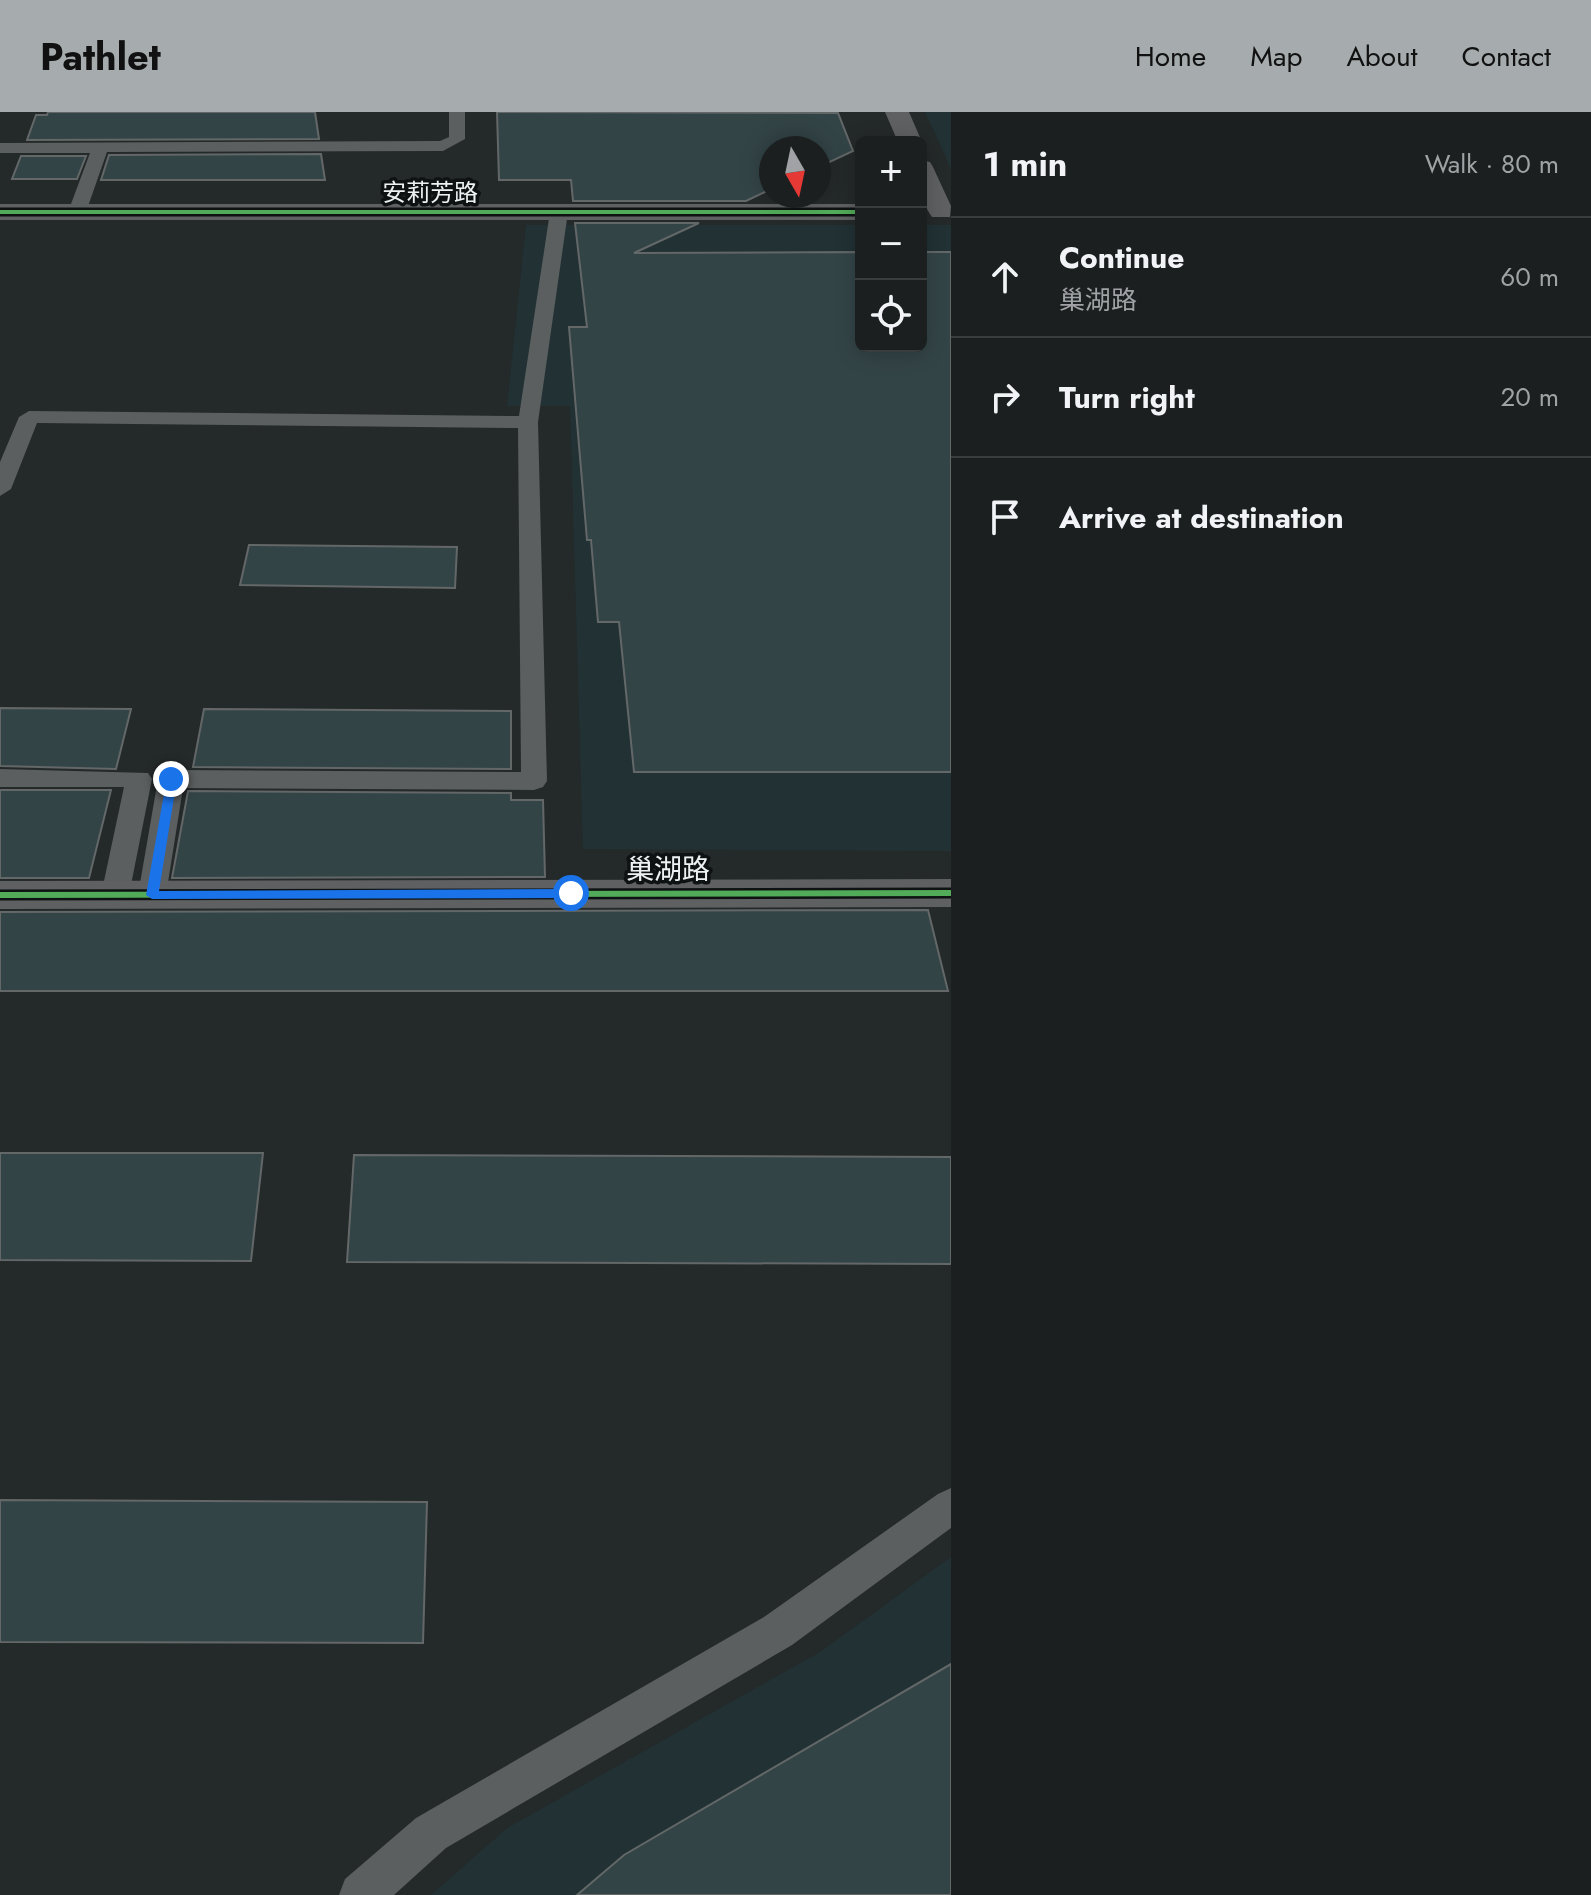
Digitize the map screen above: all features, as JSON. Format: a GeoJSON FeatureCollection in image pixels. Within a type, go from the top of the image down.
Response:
{"type":"FeatureCollection","features":[{"type":"Feature","properties":{"kind":"street"},"geometry":{"type":"LineString","coordinates":[[897,112],[907,136]]}},
{"type":"Feature","properties":{"kind":"street"},"geometry":{"type":"LineString","coordinates":[[927,183],[938,212]]}},
{"type":"Feature","properties":{"kind":"street","name":"安莉芳路"},"geometry":{"type":"LineString","coordinates":[[0,212],[855,212]]}},
{"type":"Feature","properties":{"kind":"street","name":"巢湖路"},"geometry":{"type":"LineString","coordinates":[[0,895],[951,893]]}},
{"type":"Feature","properties":{"kind":"lane"},"geometry":{"type":"LineString","coordinates":[[0,148],[443,146],[457,139],[457,112]]}},
{"type":"Feature","properties":{"kind":"lane"},"geometry":{"type":"LineString","coordinates":[[77,212],[100,148]]}},
{"type":"Feature","properties":{"kind":"lane"},"geometry":{"type":"LineString","coordinates":[[134,895],[171,779],[534,781],[528,422],[559,212]]}},
{"type":"Feature","properties":{"kind":"lane"},"geometry":{"type":"LineString","coordinates":[[0,489],[29,417],[528,422]]}},
{"type":"Feature","properties":{"kind":"lane"},"geometry":{"type":"LineString","coordinates":[[0,778],[139,779],[134,895]]}},
{"type":"Feature","properties":{"kind":"lane"},"geometry":{"type":"LineString","coordinates":[[361,1895],[431,1833],[778,1631],[951,1506]]}},
{"type":"Feature","properties":{"kind":"shaded area"},"geometry":{"type":"Polygon","coordinates":[[[925,112],[951,112],[951,169],[925,112]]]}},
{"type":"Feature","properties":{"kind":"shaded area"},"geometry":{"type":"Polygon","coordinates":[[[526,225],[855,225],[855,352],[927,352],[927,225],[951,225],[951,851],[583,849],[570,406],[507,406],[526,225]]]}},
{"type":"Feature","properties":{"kind":"shaded area"},"geometry":{"type":"Polygon","coordinates":[[[951,1557],[951,1895],[431,1895],[507,1828],[820,1652],[951,1557]]]}},
{"type":"Feature","properties":{"kind":"building"},"geometry":{"type":"Polygon","coordinates":[[[48,112],[315,112],[319,139],[27,140],[36,115],[47,115],[48,112]]]}},
{"type":"Feature","properties":{"kind":"building"},"geometry":{"type":"Polygon","coordinates":[[[497,112],[838,113],[853,151],[831,161],[831,136],[759,136],[759,195],[746,201],[573,201],[571,180],[499,180],[497,112]]]}},
{"type":"Feature","properties":{"kind":"building"},"geometry":{"type":"Polygon","coordinates":[[[321,154],[325,180],[101,180],[109,155],[321,154]]]}},
{"type":"Feature","properties":{"kind":"building"},"geometry":{"type":"Polygon","coordinates":[[[21,156],[86,156],[77,179],[12,179],[21,156]]]}},
{"type":"Feature","properties":{"kind":"building"},"geometry":{"type":"Polygon","coordinates":[[[575,223],[699,223],[634,253],[855,252],[855,352],[927,352],[927,252],[951,252],[951,772],[634,772],[619,622],[598,622],[591,540],[587,540],[569,327],[587,327],[575,223]]]}},
{"type":"Feature","properties":{"kind":"building"},"geometry":{"type":"Polygon","coordinates":[[[249,545],[457,547],[455,588],[240,585],[249,545]]]}},
{"type":"Feature","properties":{"kind":"building"},"geometry":{"type":"Polygon","coordinates":[[[0,708],[131,709],[116,769],[0,766],[0,708]]]}},
{"type":"Feature","properties":{"kind":"building"},"geometry":{"type":"Polygon","coordinates":[[[204,709],[511,711],[511,769],[193,767],[204,709]]]}},
{"type":"Feature","properties":{"kind":"building"},"geometry":{"type":"Polygon","coordinates":[[[0,790],[111,790],[89,878],[0,878],[0,790]]]}},
{"type":"Feature","properties":{"kind":"building"},"geometry":{"type":"Polygon","coordinates":[[[188,791],[511,793],[511,800],[543,800],[545,877],[172,878],[188,791]]]}},
{"type":"Feature","properties":{"kind":"building"},"geometry":{"type":"Polygon","coordinates":[[[928,910],[948,991],[0,991],[0,912],[928,910]]]}},
{"type":"Feature","properties":{"kind":"building"},"geometry":{"type":"Polygon","coordinates":[[[0,1153],[263,1153],[251,1261],[0,1260],[0,1153]]]}},
{"type":"Feature","properties":{"kind":"building"},"geometry":{"type":"Polygon","coordinates":[[[354,1155],[951,1157],[951,1264],[347,1262],[354,1155]]]}},
{"type":"Feature","properties":{"kind":"building"},"geometry":{"type":"Polygon","coordinates":[[[0,1500],[427,1502],[423,1643],[0,1642],[0,1500]]]}},
{"type":"Feature","properties":{"kind":"building"},"geometry":{"type":"Polygon","coordinates":[[[951,1664],[951,1895],[577,1895],[624,1855],[951,1664]]]}},
{"type":"Feature","properties":{"kind":"cycle path"},"geometry":{"type":"LineString","coordinates":[[0,212],[855,212]]}},
{"type":"Feature","properties":{"kind":"cycle path"},"geometry":{"type":"LineString","coordinates":[[0,895],[951,893]]}},
{"type":"Feature","properties":{"kind":"route"},"geometry":{"type":"LineString","coordinates":[[171,779],[152,895],[571,893]]}}]}
